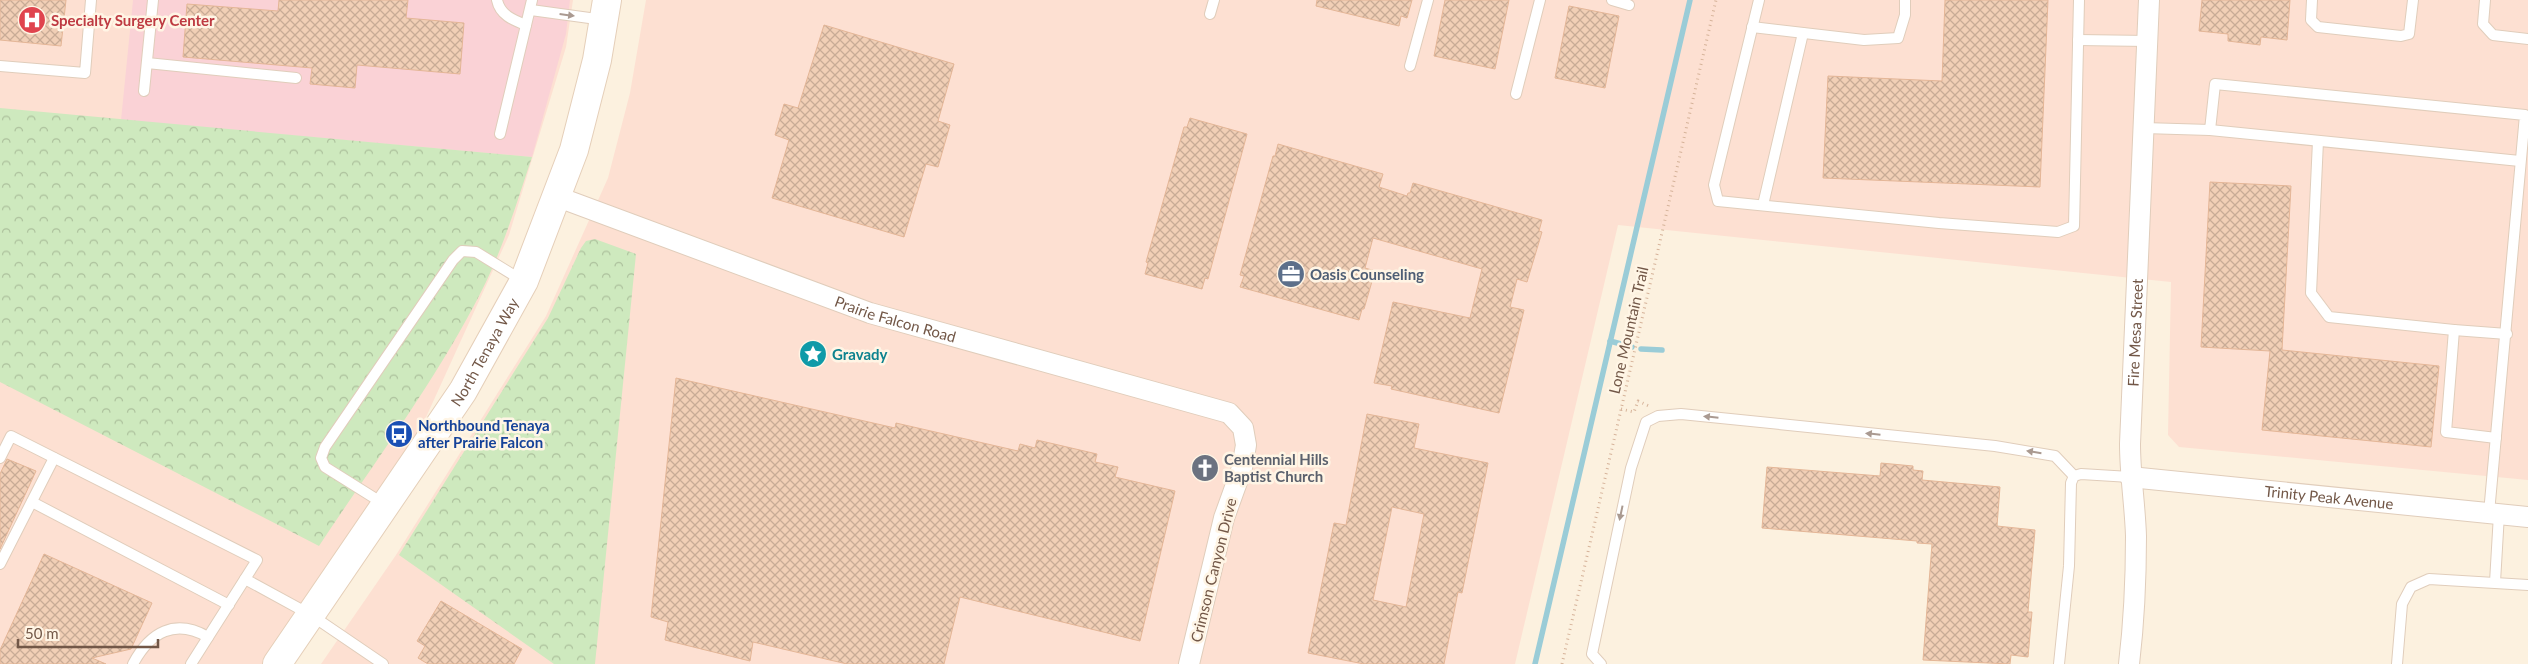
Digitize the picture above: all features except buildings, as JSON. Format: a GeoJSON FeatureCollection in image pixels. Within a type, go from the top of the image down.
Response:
{"type":"FeatureCollection","features":[{"type":"Feature","properties":{"kind":"main road","name":"North Tenaya Way"},"geometry":{"type":"LineString","coordinates":[[277,664],[463,391],[524,282],[558,197],[574,150],[588,100],[606,10]]}},
{"type":"Feature","properties":{"kind":"street","name":"Fire Mesa Street"},"geometry":{"type":"LineString","coordinates":[[2129,664],[2133,627],[2136,535],[2130,477],[2137,244],[2149,0]]}},
{"type":"Feature","properties":{"kind":"street","name":"Prairie Falcon Road"},"geometry":{"type":"LineString","coordinates":[[558,197],[870,313],[1184,399],[1228,412],[1237,420]]}},
{"type":"Feature","properties":{"kind":"street","name":"Crimson Canyon Drive"},"geometry":{"type":"LineString","coordinates":[[1189,664],[1224,518],[1242,468],[1246,444],[1242,428],[1237,420]]}},
{"type":"Feature","properties":{"kind":"street","name":"Trinity Peak Avenue"},"geometry":{"type":"LineString","coordinates":[[2130,477],[2528,517]]}},
{"type":"Feature","properties":{"kind":"lane"},"geometry":{"type":"LineString","coordinates":[[0,66],[85,73],[91,0]]}},
{"type":"Feature","properties":{"kind":"lane"},"geometry":{"type":"LineString","coordinates":[[144,91],[153,0]]}},
{"type":"Feature","properties":{"kind":"lane"},"geometry":{"type":"LineString","coordinates":[[497,0],[504,14],[511,20],[526,25]]}},
{"type":"Feature","properties":{"kind":"lane"},"geometry":{"type":"LineString","coordinates":[[1210,14],[1214,0]]}},
{"type":"Feature","properties":{"kind":"lane"},"geometry":{"type":"LineString","coordinates":[[1410,66],[1428,0]]}},
{"type":"Feature","properties":{"kind":"lane"},"geometry":{"type":"LineString","coordinates":[[1516,94],[1540,0]]}},
{"type":"Feature","properties":{"kind":"lane"},"geometry":{"type":"LineString","coordinates":[[1612,0],[1629,5]]}},
{"type":"Feature","properties":{"kind":"lane"},"geometry":{"type":"LineString","coordinates":[[1759,0],[1714,185],[1718,201],[1940,223],[2058,232],[2074,226],[2079,0]]}},
{"type":"Feature","properties":{"kind":"lane"},"geometry":{"type":"LineString","coordinates":[[1752,27],[1864,40],[1898,38],[1905,15],[1905,0]]}},
{"type":"Feature","properties":{"kind":"lane"},"geometry":{"type":"LineString","coordinates":[[2312,0],[2311,20],[2318,27],[2401,36],[2409,34],[2413,0]]}},
{"type":"Feature","properties":{"kind":"lane"},"geometry":{"type":"LineString","coordinates":[[2485,0],[2484,24],[2493,35],[2528,39]]}},
{"type":"Feature","properties":{"kind":"lane"},"geometry":{"type":"LineString","coordinates":[[500,134],[531,5],[606,10]]}},
{"type":"Feature","properties":{"kind":"lane"},"geometry":{"type":"LineString","coordinates":[[1763,205],[1803,32]]}},
{"type":"Feature","properties":{"kind":"lane"},"geometry":{"type":"LineString","coordinates":[[2078,40],[2148,41]]}},
{"type":"Feature","properties":{"kind":"lane"},"geometry":{"type":"LineString","coordinates":[[147,63],[296,78]]}},
{"type":"Feature","properties":{"kind":"lane"},"geometry":{"type":"LineString","coordinates":[[2210,130],[2215,84],[2526,115],[2520,161],[2496,438],[2495,582]]}},
{"type":"Feature","properties":{"kind":"lane"},"geometry":{"type":"LineString","coordinates":[[2144,128],[2210,130],[2520,161]]}},
{"type":"Feature","properties":{"kind":"lane"},"geometry":{"type":"LineString","coordinates":[[2318,141],[2311,293],[2329,317],[2506,334]]}},
{"type":"Feature","properties":{"kind":"lane"},"geometry":{"type":"LineString","coordinates":[[386,505],[324,467],[321,458],[325,446],[453,260],[462,251],[476,252],[524,282]]}},
{"type":"Feature","properties":{"kind":"lane"},"geometry":{"type":"LineString","coordinates":[[2454,330],[2446,432],[2496,438]]}},
{"type":"Feature","properties":{"kind":"lane"},"geometry":{"type":"LineString","coordinates":[[1601,664],[1592,654],[1631,468],[1646,422],[1652,418],[1681,414],[1995,446],[2055,456],[2074,476]]}},
{"type":"Feature","properties":{"kind":"lane"},"geometry":{"type":"LineString","coordinates":[[0,458],[11,436],[257,560],[190,664]]}},
{"type":"Feature","properties":{"kind":"lane"},"geometry":{"type":"LineString","coordinates":[[0,564],[54,458]]}},
{"type":"Feature","properties":{"kind":"lane"},"geometry":{"type":"LineString","coordinates":[[2059,664],[2070,566],[2071,483],[2074,476],[2080,474],[2130,477]]}},
{"type":"Feature","properties":{"kind":"lane"},"geometry":{"type":"LineString","coordinates":[[32,502],[228,605]]}},
{"type":"Feature","properties":{"kind":"lane"},"geometry":{"type":"LineString","coordinates":[[245,579],[311,615],[383,664]]}},
{"type":"Feature","properties":{"kind":"lane"},"geometry":{"type":"LineString","coordinates":[[2397,664],[2402,604],[2412,587],[2429,579],[2528,585]]}},
{"type":"Feature","properties":{"kind":"lane"},"geometry":{"type":"LineString","coordinates":[[133,664],[149,641],[163,632],[182,627],[196,630],[208,637]]}},
{"type":"Feature","properties":{"kind":"path","name":"Lone Mountain Trail"},"geometry":{"type":"LineString","coordinates":[[1562,664],[1716,0]]}},
{"type":"Feature","properties":{"kind":"shaded area"},"geometry":{"type":"Polygon","coordinates":[[[0,0],[573,0],[566,47],[509,235],[386,505],[277,664],[0,664],[0,0]]]}},
{"type":"Feature","properties":{"kind":"shaded area"},"geometry":{"type":"Polygon","coordinates":[[[133,0],[570,0],[566,34],[532,157],[121,120],[133,0]]]}},
{"type":"Feature","properties":{"kind":"shaded area"},"geometry":{"type":"Polygon","coordinates":[[[646,0],[2528,0],[2528,480],[2179,447],[2168,435],[2171,282],[1618,225],[1515,664],[321,664],[396,555],[546,316],[608,178],[630,93],[646,0]]]}},
{"type":"Feature","properties":{"kind":"green space"},"geometry":{"type":"Polygon","coordinates":[[[0,108],[532,157],[496,259],[464,325],[425,389],[319,546],[0,382],[0,108]]]}},
{"type":"Feature","properties":{"kind":"green space"},"geometry":{"type":"Polygon","coordinates":[[[595,239],[636,254],[595,664],[554,664],[399,555],[548,318],[581,248],[586,241],[595,239]]]}},
{"type":"Feature","properties":{"kind":"waterway"},"geometry":{"type":"LineString","coordinates":[[1535,664],[1690,0]]}},
{"type":"Feature","properties":{"kind":"waterway"},"geometry":{"type":"LineString","coordinates":[[1610,341],[1632,347]]}},
{"type":"Feature","properties":{"kind":"waterway"},"geometry":{"type":"LineString","coordinates":[[1641,349],[1662,350]]}},
{"type":"Feature","properties":{"kind":"place","name":"Specialty Surgery Center"},"geometry":{"type":"Point","coordinates":[32,20]}},
{"type":"Feature","properties":{"kind":"place","name":"Oasis Counseling"},"geometry":{"type":"Point","coordinates":[1291,274]}},
{"type":"Feature","properties":{"kind":"place","name":"Gravady"},"geometry":{"type":"Point","coordinates":[813,354]}},
{"type":"Feature","properties":{"kind":"place","name":"Northbound Tenaya after Prairie Falcon"},"geometry":{"type":"Point","coordinates":[399,434]}},
{"type":"Feature","properties":{"kind":"place","name":"Centennial Hills Baptist Church"},"geometry":{"type":"Point","coordinates":[1205,468]}}]}
